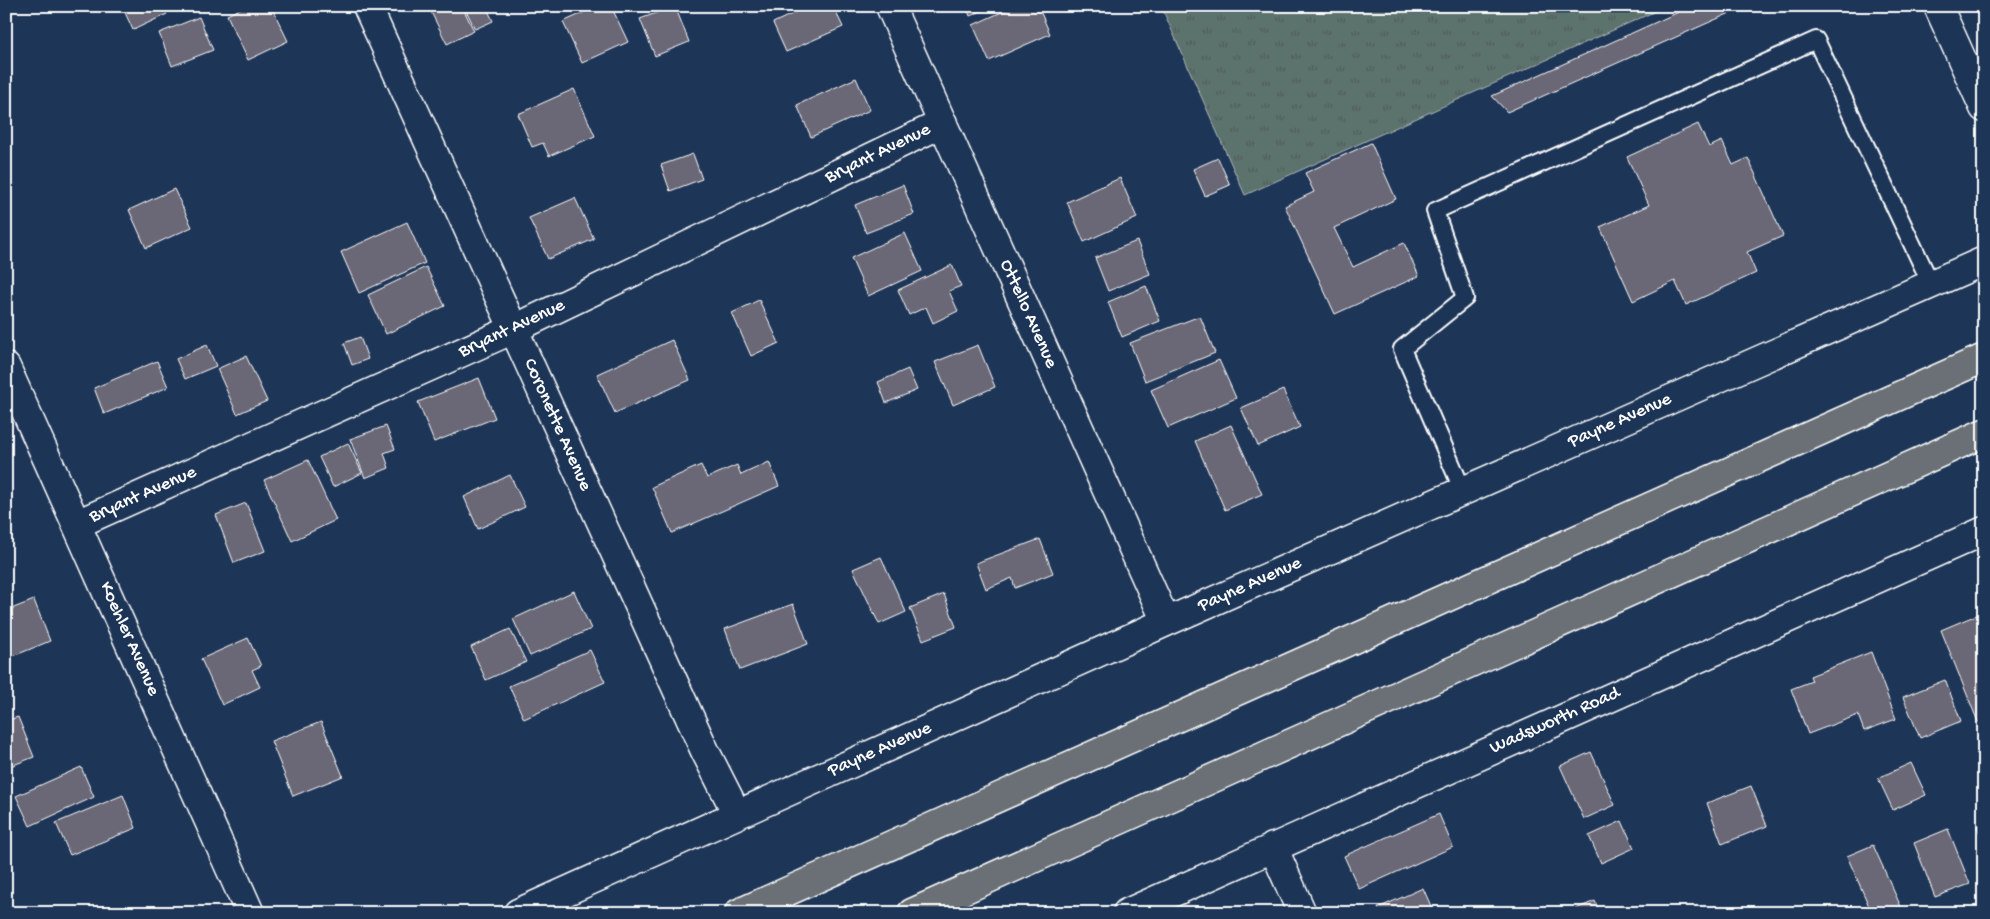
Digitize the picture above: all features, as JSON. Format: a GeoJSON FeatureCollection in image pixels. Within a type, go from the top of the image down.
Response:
{"type":"FeatureCollection","features":[{"type":"Feature","properties":{"kind":"highway"},"geometry":{"type":"LineString","coordinates":[[739,913],[1984,358]]}},
{"type":"Feature","properties":{"kind":"highway"},"geometry":{"type":"LineString","coordinates":[[912,913],[1984,434]]}},
{"type":"Feature","properties":{"kind":"street","name":"Coronette Avenue"},"geometry":{"type":"LineString","coordinates":[[367,6],[704,751],[737,814]]}},
{"type":"Feature","properties":{"kind":"street","name":"Ottello Avenue"},"geometry":{"type":"LineString","coordinates":[[890,6],[1166,622]]}},
{"type":"Feature","properties":{"kind":"street"},"geometry":{"type":"LineString","coordinates":[[1938,6],[1984,108]]}},
{"type":"Feature","properties":{"kind":"street","name":"Bryant Avenue"},"geometry":{"type":"LineString","coordinates":[[77,524],[514,329],[943,123]]}},
{"type":"Feature","properties":{"kind":"street","name":"Payne Avenue"},"geometry":{"type":"LineString","coordinates":[[518,913],[1166,622],[1984,261]]}},
{"type":"Feature","properties":{"kind":"street","name":"Koehler Avenue"},"geometry":{"type":"LineString","coordinates":[[6,367],[250,913]]}},
{"type":"Feature","properties":{"kind":"street","name":"Wadsworth Road"},"geometry":{"type":"LineString","coordinates":[[1127,913],[1984,531]]}},
{"type":"Feature","properties":{"kind":"street"},"geometry":{"type":"LineString","coordinates":[[1273,847],[1302,913]]}},
{"type":"Feature","properties":{"kind":"lane"},"geometry":{"type":"LineString","coordinates":[[1463,491],[1402,349],[1465,298],[1435,211],[1816,40],[1931,284]]}},
{"type":"Feature","properties":{"kind":"green space"},"geometry":{"type":"Polygon","coordinates":[[[1161,6],[1667,6],[1245,195],[1161,6]]]}},
{"type":"Feature","properties":{"kind":"building"},"geometry":{"type":"Polygon","coordinates":[[[122,6],[163,6],[167,14],[133,30],[122,6]]]}},
{"type":"Feature","properties":{"kind":"building"},"geometry":{"type":"Polygon","coordinates":[[[246,6],[271,6],[288,41],[248,60],[227,15],[246,6]]]}},
{"type":"Feature","properties":{"kind":"building"},"geometry":{"type":"Polygon","coordinates":[[[442,6],[462,6],[474,31],[447,44],[431,12],[442,6]]]}},
{"type":"Feature","properties":{"kind":"building"},"geometry":{"type":"Polygon","coordinates":[[[464,6],[486,6],[493,21],[475,29],[464,6]]]}},
{"type":"Feature","properties":{"kind":"building"},"geometry":{"type":"Polygon","coordinates":[[[583,6],[611,6],[628,42],[582,63],[563,22],[585,12],[583,6]]]}},
{"type":"Feature","properties":{"kind":"building"},"geometry":{"type":"Polygon","coordinates":[[[675,6],[689,42],[655,56],[640,19],[675,6]]]}},
{"type":"Feature","properties":{"kind":"building"},"geometry":{"type":"Polygon","coordinates":[[[809,6],[833,6],[843,27],[786,52],[773,23],[809,6]]]}},
{"type":"Feature","properties":{"kind":"building"},"geometry":{"type":"Polygon","coordinates":[[[966,6],[993,6],[970,16],[966,6]]]}},
{"type":"Feature","properties":{"kind":"building"},"geometry":{"type":"Polygon","coordinates":[[[1015,6],[1038,6],[1050,34],[989,61],[973,25],[1015,6]]]}},
{"type":"Feature","properties":{"kind":"building"},"geometry":{"type":"Polygon","coordinates":[[[1692,6],[1746,6],[1507,112],[1492,96],[1692,6]]]}},
{"type":"Feature","properties":{"kind":"building"},"geometry":{"type":"Polygon","coordinates":[[[199,17],[213,50],[172,66],[159,33],[199,17]]]}},
{"type":"Feature","properties":{"kind":"building"},"geometry":{"type":"Polygon","coordinates":[[[856,78],[870,110],[811,137],[797,105],[856,78]]]}},
{"type":"Feature","properties":{"kind":"building"},"geometry":{"type":"Polygon","coordinates":[[[574,89],[595,136],[549,156],[543,143],[532,147],[518,114],[574,89]]]}},
{"type":"Feature","properties":{"kind":"building"},"geometry":{"type":"Polygon","coordinates":[[[1698,124],[1709,147],[1722,141],[1733,165],[1748,158],[1783,236],[1747,252],[1756,273],[1686,305],[1675,281],[1633,301],[1600,227],[1649,205],[1627,157],[1698,124]]]}},
{"type":"Feature","properties":{"kind":"building"},"geometry":{"type":"Polygon","coordinates":[[[1371,143],[1396,199],[1334,228],[1353,267],[1404,243],[1419,276],[1335,314],[1285,206],[1314,192],[1305,173],[1371,143]]]}},
{"type":"Feature","properties":{"kind":"building"},"geometry":{"type":"Polygon","coordinates":[[[693,154],[702,179],[670,191],[661,165],[693,154]]]}},
{"type":"Feature","properties":{"kind":"building"},"geometry":{"type":"Polygon","coordinates":[[[1218,158],[1230,185],[1205,196],[1193,169],[1218,158]]]}},
{"type":"Feature","properties":{"kind":"building"},"geometry":{"type":"Polygon","coordinates":[[[1120,178],[1137,218],[1084,242],[1067,202],[1120,178]]]}},
{"type":"Feature","properties":{"kind":"building"},"geometry":{"type":"Polygon","coordinates":[[[903,185],[914,214],[866,233],[855,205],[903,185]]]}},
{"type":"Feature","properties":{"kind":"building"},"geometry":{"type":"Polygon","coordinates":[[[174,189],[192,227],[146,248],[129,210],[174,189]]]}},
{"type":"Feature","properties":{"kind":"building"},"geometry":{"type":"Polygon","coordinates":[[[575,198],[594,239],[548,259],[529,218],[575,198]]]}},
{"type":"Feature","properties":{"kind":"building"},"geometry":{"type":"Polygon","coordinates":[[[407,222],[425,263],[359,293],[341,252],[407,222]]]}},
{"type":"Feature","properties":{"kind":"building"},"geometry":{"type":"Polygon","coordinates":[[[905,233],[922,271],[868,296],[851,258],[905,233]]]}},
{"type":"Feature","properties":{"kind":"building"},"geometry":{"type":"Polygon","coordinates":[[[1137,241],[1150,274],[1108,291],[1095,258],[1137,241]]]}},
{"type":"Feature","properties":{"kind":"building"},"geometry":{"type":"Polygon","coordinates":[[[952,265],[961,286],[949,291],[958,311],[933,323],[926,307],[909,315],[898,290],[952,265]]]}},
{"type":"Feature","properties":{"kind":"building"},"geometry":{"type":"Polygon","coordinates":[[[426,267],[445,306],[386,334],[368,295],[426,267]]]}},
{"type":"Feature","properties":{"kind":"building"},"geometry":{"type":"Polygon","coordinates":[[[1146,286],[1160,321],[1122,337],[1108,302],[1146,286]]]}},
{"type":"Feature","properties":{"kind":"building"},"geometry":{"type":"Polygon","coordinates":[[[759,300],[779,343],[751,356],[732,313],[759,300]]]}},
{"type":"Feature","properties":{"kind":"building"},"geometry":{"type":"Polygon","coordinates":[[[1200,316],[1215,353],[1145,381],[1130,343],[1200,316]]]}},
{"type":"Feature","properties":{"kind":"building"},"geometry":{"type":"Polygon","coordinates":[[[360,337],[368,359],[352,365],[344,343],[360,337]]]}},
{"type":"Feature","properties":{"kind":"building"},"geometry":{"type":"Polygon","coordinates":[[[672,340],[690,380],[615,413],[597,374],[672,340]]]}},
{"type":"Feature","properties":{"kind":"building"},"geometry":{"type":"Polygon","coordinates":[[[207,345],[216,366],[185,379],[176,359],[207,345]]]}},
{"type":"Feature","properties":{"kind":"building"},"geometry":{"type":"Polygon","coordinates":[[[978,345],[995,387],[953,405],[935,362],[978,345]]]}},
{"type":"Feature","properties":{"kind":"building"},"geometry":{"type":"Polygon","coordinates":[[[246,356],[267,401],[237,414],[217,369],[246,356]]]}},
{"type":"Feature","properties":{"kind":"building"},"geometry":{"type":"Polygon","coordinates":[[[1219,360],[1236,398],[1168,428],[1151,390],[1219,360]]]}},
{"type":"Feature","properties":{"kind":"building"},"geometry":{"type":"Polygon","coordinates":[[[157,361],[168,387],[104,414],[94,388],[157,361]]]}},
{"type":"Feature","properties":{"kind":"building"},"geometry":{"type":"Polygon","coordinates":[[[908,369],[917,390],[886,403],[878,382],[908,369]]]}},
{"type":"Feature","properties":{"kind":"building"},"geometry":{"type":"Polygon","coordinates":[[[479,378],[495,418],[434,442],[418,402],[479,378]]]}},
{"type":"Feature","properties":{"kind":"building"},"geometry":{"type":"Polygon","coordinates":[[[1283,390],[1300,427],[1258,446],[1241,408],[1283,390]]]}},
{"type":"Feature","properties":{"kind":"building"},"geometry":{"type":"Polygon","coordinates":[[[1231,425],[1262,494],[1225,510],[1195,441],[1231,425]]]}},
{"type":"Feature","properties":{"kind":"building"},"geometry":{"type":"Polygon","coordinates":[[[386,426],[395,449],[384,453],[389,468],[365,478],[350,439],[386,426]]]}},
{"type":"Feature","properties":{"kind":"building"},"geometry":{"type":"Polygon","coordinates":[[[348,443],[362,473],[333,487],[319,457],[348,443]]]}},
{"type":"Feature","properties":{"kind":"building"},"geometry":{"type":"Polygon","coordinates":[[[308,460],[336,520],[292,541],[264,480],[308,460]]]}},
{"type":"Feature","properties":{"kind":"building"},"geometry":{"type":"Polygon","coordinates":[[[769,462],[779,486],[672,533],[652,487],[701,465],[707,478],[737,465],[741,475],[769,462]]]}},
{"type":"Feature","properties":{"kind":"building"},"geometry":{"type":"Polygon","coordinates":[[[510,475],[525,507],[478,529],[464,497],[510,475]]]}},
{"type":"Feature","properties":{"kind":"building"},"geometry":{"type":"Polygon","coordinates":[[[246,503],[265,551],[234,563],[216,515],[246,503]]]}},
{"type":"Feature","properties":{"kind":"building"},"geometry":{"type":"Polygon","coordinates":[[[1040,539],[1053,573],[1015,588],[1012,578],[986,589],[976,563],[1040,539]]]}},
{"type":"Feature","properties":{"kind":"building"},"geometry":{"type":"Polygon","coordinates":[[[881,557],[906,612],[879,624],[853,569],[881,557]]]}},
{"type":"Feature","properties":{"kind":"building"},"geometry":{"type":"Polygon","coordinates":[[[574,591],[591,629],[530,656],[513,619],[574,591]]]}},
{"type":"Feature","properties":{"kind":"building"},"geometry":{"type":"Polygon","coordinates":[[[944,594],[956,627],[923,640],[910,608],[944,594]]]}},
{"type":"Feature","properties":{"kind":"building"},"geometry":{"type":"Polygon","coordinates":[[[34,600],[50,641],[6,659],[6,611],[34,600]]]}},
{"type":"Feature","properties":{"kind":"building"},"geometry":{"type":"Polygon","coordinates":[[[793,604],[808,644],[740,670],[725,629],[793,604]]]}},
{"type":"Feature","properties":{"kind":"building"},"geometry":{"type":"Polygon","coordinates":[[[1979,614],[1984,627],[1984,720],[1978,722],[1941,630],[1979,614]]]}},
{"type":"Feature","properties":{"kind":"building"},"geometry":{"type":"Polygon","coordinates":[[[510,629],[526,662],[486,680],[471,647],[510,629]]]}},
{"type":"Feature","properties":{"kind":"building"},"geometry":{"type":"Polygon","coordinates":[[[248,638],[261,666],[252,670],[260,687],[222,705],[201,659],[248,638]]]}},
{"type":"Feature","properties":{"kind":"building"},"geometry":{"type":"Polygon","coordinates":[[[590,650],[605,682],[524,719],[509,686],[590,650]]]}},
{"type":"Feature","properties":{"kind":"building"},"geometry":{"type":"Polygon","coordinates":[[[1871,652],[1896,719],[1864,731],[1858,715],[1808,734],[1791,689],[1812,681],[1810,676],[1871,652]]]}},
{"type":"Feature","properties":{"kind":"building"},"geometry":{"type":"Polygon","coordinates":[[[1945,680],[1961,721],[1920,738],[1903,697],[1945,680]]]}},
{"type":"Feature","properties":{"kind":"building"},"geometry":{"type":"Polygon","coordinates":[[[18,717],[34,757],[8,767],[6,721],[18,717]]]}},
{"type":"Feature","properties":{"kind":"building"},"geometry":{"type":"Polygon","coordinates":[[[321,722],[343,776],[293,796],[271,741],[321,722]]]}},
{"type":"Feature","properties":{"kind":"building"},"geometry":{"type":"Polygon","coordinates":[[[1591,752],[1615,805],[1584,819],[1560,766],[1591,752]]]}},
{"type":"Feature","properties":{"kind":"building"},"geometry":{"type":"Polygon","coordinates":[[[1911,763],[1926,795],[1893,810],[1878,778],[1911,763]]]}},
{"type":"Feature","properties":{"kind":"building"},"geometry":{"type":"Polygon","coordinates":[[[81,767],[94,797],[30,826],[16,796],[81,767]]]}},
{"type":"Feature","properties":{"kind":"building"},"geometry":{"type":"Polygon","coordinates":[[[1751,786],[1767,826],[1722,844],[1707,803],[1751,786]]]}},
{"type":"Feature","properties":{"kind":"building"},"geometry":{"type":"Polygon","coordinates":[[[123,795],[136,828],[70,855],[56,823],[123,795]]]}},
{"type":"Feature","properties":{"kind":"building"},"geometry":{"type":"Polygon","coordinates":[[[1439,814],[1453,847],[1359,889],[1344,856],[1439,814]]]}},
{"type":"Feature","properties":{"kind":"building"},"geometry":{"type":"Polygon","coordinates":[[[1622,821],[1634,848],[1601,863],[1589,836],[1622,821]]]}},
{"type":"Feature","properties":{"kind":"building"},"geometry":{"type":"Polygon","coordinates":[[[1984,823],[1984,842],[1977,827],[1984,823]]]}},
{"type":"Feature","properties":{"kind":"building"},"geometry":{"type":"Polygon","coordinates":[[[1948,829],[1970,884],[1935,897],[1914,843],[1948,829]]]}},
{"type":"Feature","properties":{"kind":"building"},"geometry":{"type":"Polygon","coordinates":[[[1873,845],[1901,907],[1888,913],[1872,913],[1847,856],[1873,845]]]}},
{"type":"Feature","properties":{"kind":"building"},"geometry":{"type":"Polygon","coordinates":[[[1423,888],[1434,913],[1380,913],[1378,908],[1423,888]]]}},
{"type":"Feature","properties":{"kind":"building"},"geometry":{"type":"Polygon","coordinates":[[[1595,901],[1600,913],[1566,913],[1595,901]]]}}]}
